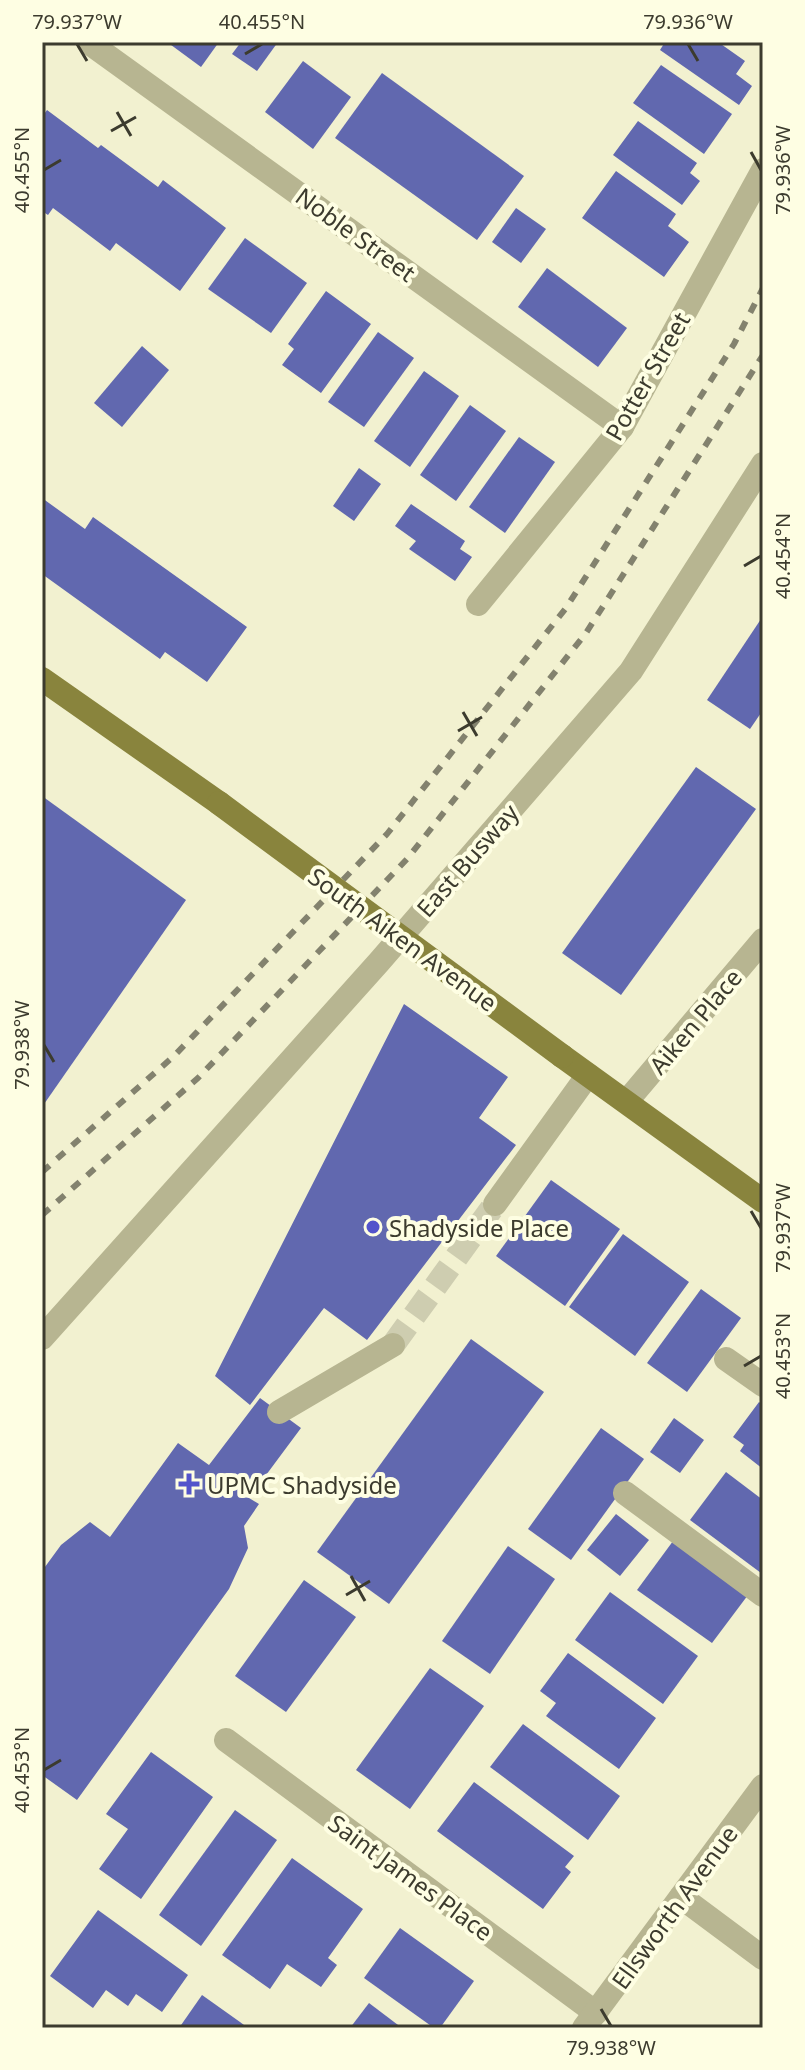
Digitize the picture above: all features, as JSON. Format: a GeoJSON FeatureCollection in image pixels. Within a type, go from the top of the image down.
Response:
{"type":"FeatureCollection","features":[{"type":"Feature","properties":{"kind":"main road","name":"South Aiken Avenue"},"geometry":{"type":"LineString","coordinates":[[42,679],[219,803],[763,1201]]}},
{"type":"Feature","properties":{"kind":"street","name":"Noble Street"},"geometry":{"type":"LineString","coordinates":[[88,42],[622,427]]}},
{"type":"Feature","properties":{"kind":"street","name":"Potter Street"},"geometry":{"type":"LineString","coordinates":[[478,604],[622,427],[763,170]]}},
{"type":"Feature","properties":{"kind":"street","name":"East Busway"},"geometry":{"type":"LineString","coordinates":[[42,1338],[379,962],[631,671],[763,464]]}},
{"type":"Feature","properties":{"kind":"street","name":"Aiken Place"},"geometry":{"type":"LineString","coordinates":[[627,1101],[763,940]]}},
{"type":"Feature","properties":{"kind":"street"},"geometry":{"type":"LineString","coordinates":[[495,1204],[588,1075]]}},
{"type":"Feature","properties":{"kind":"street"},"geometry":{"type":"LineString","coordinates":[[279,1412],[393,1345]]}},
{"type":"Feature","properties":{"kind":"street"},"geometry":{"type":"LineString","coordinates":[[726,1359],[763,1385]]}},
{"type":"Feature","properties":{"kind":"street"},"geometry":{"type":"LineString","coordinates":[[625,1493],[763,1595]]}},
{"type":"Feature","properties":{"kind":"street","name":"Saint James Place"},"geometry":{"type":"LineString","coordinates":[[226,1740],[590,2020]]}},
{"type":"Feature","properties":{"kind":"street","name":"Ellsworth Avenue"},"geometry":{"type":"LineString","coordinates":[[590,2020],[763,1786]]}},
{"type":"Feature","properties":{"kind":"street"},"geometry":{"type":"LineString","coordinates":[[681,1897],[763,1958]]}},
{"type":"Feature","properties":{"kind":"building"},"geometry":{"type":"Polygon","coordinates":[[[167,42],[219,42],[201,67],[167,42]]]}},
{"type":"Feature","properties":{"kind":"building"},"geometry":{"type":"Polygon","coordinates":[[[241,42],[278,42],[257,71],[232,54],[241,42]]]}},
{"type":"Feature","properties":{"kind":"building"},"geometry":{"type":"Polygon","coordinates":[[[665,42],[718,42],[745,61],[736,74],[752,86],[739,105],[660,50],[665,42]]]}},
{"type":"Feature","properties":{"kind":"building"},"geometry":{"type":"Polygon","coordinates":[[[303,61],[351,97],[313,149],[265,112],[303,61]]]}},
{"type":"Feature","properties":{"kind":"building"},"geometry":{"type":"Polygon","coordinates":[[[661,65],[732,114],[704,154],[633,103],[661,65]]]}},
{"type":"Feature","properties":{"kind":"building"},"geometry":{"type":"Polygon","coordinates":[[[382,73],[524,176],[477,240],[335,138],[382,73]]]}},
{"type":"Feature","properties":{"kind":"building"},"geometry":{"type":"Polygon","coordinates":[[[47,110],[158,187],[163,180],[226,228],[180,291],[116,243],[110,251],[53,208],[48,215],[42,211],[42,117],[47,110]]]}},
{"type":"Feature","properties":{"kind":"building"},"geometry":{"type":"Polygon","coordinates":[[[638,121],[697,163],[690,173],[700,181],[682,205],[613,155],[638,121]]]}},
{"type":"Feature","properties":{"kind":"building"},"geometry":{"type":"Polygon","coordinates":[[[616,171],[676,214],[668,226],[689,242],[664,277],[582,218],[616,171]]]}},
{"type":"Feature","properties":{"kind":"building"},"geometry":{"type":"Polygon","coordinates":[[[516,208],[546,229],[521,263],[492,242],[516,208]]]}},
{"type":"Feature","properties":{"kind":"building"},"geometry":{"type":"Polygon","coordinates":[[[245,238],[307,283],[271,333],[208,289],[245,238]]]}},
{"type":"Feature","properties":{"kind":"building"},"geometry":{"type":"Polygon","coordinates":[[[547,268],[627,328],[598,367],[518,307],[547,268]]]}},
{"type":"Feature","properties":{"kind":"building"},"geometry":{"type":"Polygon","coordinates":[[[326,291],[371,324],[321,393],[282,365],[294,349],[288,344],[326,291]]]}},
{"type":"Feature","properties":{"kind":"building"},"geometry":{"type":"Polygon","coordinates":[[[378,332],[414,358],[364,427],[328,402],[378,332]]]}},
{"type":"Feature","properties":{"kind":"building"},"geometry":{"type":"Polygon","coordinates":[[[142,346],[169,370],[122,427],[94,403],[142,346]]]}},
{"type":"Feature","properties":{"kind":"building"},"geometry":{"type":"Polygon","coordinates":[[[424,371],[459,396],[410,467],[374,441],[424,371]]]}},
{"type":"Feature","properties":{"kind":"building"},"geometry":{"type":"Polygon","coordinates":[[[470,405],[506,431],[456,501],[420,475],[470,405]]]}},
{"type":"Feature","properties":{"kind":"building"},"geometry":{"type":"Polygon","coordinates":[[[519,437],[555,462],[505,533],[469,507],[519,437]]]}},
{"type":"Feature","properties":{"kind":"building"},"geometry":{"type":"Polygon","coordinates":[[[359,468],[381,484],[354,521],[333,506],[359,468]]]}},
{"type":"Feature","properties":{"kind":"building"},"geometry":{"type":"Polygon","coordinates":[[[42,498],[85,529],[93,517],[247,627],[207,682],[165,652],[160,659],[42,574],[42,498]]]}},
{"type":"Feature","properties":{"kind":"building"},"geometry":{"type":"Polygon","coordinates":[[[411,504],[465,541],[460,549],[472,557],[455,581],[409,549],[416,541],[395,526],[411,504]]]}},
{"type":"Feature","properties":{"kind":"building"},"geometry":{"type":"Polygon","coordinates":[[[763,616],[763,710],[750,729],[707,700],[763,616]]]}},
{"type":"Feature","properties":{"kind":"building"},"geometry":{"type":"Polygon","coordinates":[[[696,767],[756,809],[621,995],[562,953],[696,767]]]}},
{"type":"Feature","properties":{"kind":"building"},"geometry":{"type":"Polygon","coordinates":[[[42,796],[186,900],[42,1107],[42,796]]]}},
{"type":"Feature","properties":{"kind":"building","name":"Shadyside Place"},"geometry":{"type":"Polygon","coordinates":[[[404,1004],[508,1077],[479,1118],[516,1145],[367,1340],[324,1308],[250,1405],[215,1376],[404,1004]]]}},
{"type":"Feature","properties":{"kind":"building"},"geometry":{"type":"Polygon","coordinates":[[[551,1180],[620,1229],[565,1306],[496,1256],[551,1180]]]}},
{"type":"Feature","properties":{"kind":"building"},"geometry":{"type":"Polygon","coordinates":[[[623,1234],[689,1282],[635,1356],[569,1307],[623,1234]]]}},
{"type":"Feature","properties":{"kind":"building"},"geometry":{"type":"Polygon","coordinates":[[[701,1289],[741,1318],[687,1392],[647,1363],[701,1289]]]}},
{"type":"Feature","properties":{"kind":"building"},"geometry":{"type":"Polygon","coordinates":[[[471,1339],[544,1392],[389,1604],[317,1552],[471,1339]]]}},
{"type":"Feature","properties":{"kind":"building"},"geometry":{"type":"Polygon","coordinates":[[[260,1398],[301,1428],[249,1498],[259,1504],[244,1526],[248,1548],[229,1589],[77,1800],[42,1775],[42,1571],[61,1545],[90,1522],[110,1537],[178,1443],[209,1465],[260,1398]]]}},
{"type":"Feature","properties":{"kind":"building"},"geometry":{"type":"Polygon","coordinates":[[[759,1402],[763,1405],[763,1469],[740,1451],[744,1445],[733,1437],[759,1402]]]}},
{"type":"Feature","properties":{"kind":"building"},"geometry":{"type":"Polygon","coordinates":[[[674,1418],[704,1440],[680,1473],[650,1452],[674,1418]]]}},
{"type":"Feature","properties":{"kind":"building"},"geometry":{"type":"Polygon","coordinates":[[[601,1428],[644,1459],[571,1560],[528,1529],[601,1428]]]}},
{"type":"Feature","properties":{"kind":"building"},"geometry":{"type":"Polygon","coordinates":[[[726,1472],[763,1500],[761,1573],[690,1520],[726,1472]]]}},
{"type":"Feature","properties":{"kind":"building"},"geometry":{"type":"Polygon","coordinates":[[[616,1514],[649,1540],[620,1576],[587,1550],[616,1514]]]}},
{"type":"Feature","properties":{"kind":"building"},"geometry":{"type":"Polygon","coordinates":[[[676,1537],[751,1591],[712,1643],[637,1590],[676,1537]]]}},
{"type":"Feature","properties":{"kind":"building"},"geometry":{"type":"Polygon","coordinates":[[[508,1546],[555,1579],[490,1674],[442,1641],[508,1546]]]}},
{"type":"Feature","properties":{"kind":"building"},"geometry":{"type":"Polygon","coordinates":[[[304,1580],[356,1617],[286,1712],[235,1676],[304,1580]]]}},
{"type":"Feature","properties":{"kind":"building"},"geometry":{"type":"Polygon","coordinates":[[[610,1592],[698,1656],[663,1704],[575,1640],[610,1592]]]}},
{"type":"Feature","properties":{"kind":"building"},"geometry":{"type":"Polygon","coordinates":[[[568,1653],[656,1718],[619,1769],[546,1716],[556,1703],[540,1691],[568,1653]]]}},
{"type":"Feature","properties":{"kind":"building"},"geometry":{"type":"Polygon","coordinates":[[[430,1668],[484,1706],[410,1809],[356,1770],[430,1668]]]}},
{"type":"Feature","properties":{"kind":"building"},"geometry":{"type":"Polygon","coordinates":[[[523,1724],[620,1796],[588,1840],[490,1767],[523,1724]]]}},
{"type":"Feature","properties":{"kind":"building"},"geometry":{"type":"Polygon","coordinates":[[[151,1752],[213,1797],[141,1899],[99,1869],[128,1829],[106,1814],[151,1752]]]}},
{"type":"Feature","properties":{"kind":"building"},"geometry":{"type":"Polygon","coordinates":[[[474,1782],[574,1856],[565,1867],[571,1872],[543,1909],[437,1831],[474,1782]]]}},
{"type":"Feature","properties":{"kind":"building"},"geometry":{"type":"Polygon","coordinates":[[[235,1810],[277,1840],[201,1946],[159,1915],[235,1810]]]}},
{"type":"Feature","properties":{"kind":"building"},"geometry":{"type":"Polygon","coordinates":[[[292,1858],[363,1909],[328,1958],[337,1965],[321,1987],[287,1964],[270,1989],[222,1955],[292,1858]]]}},
{"type":"Feature","properties":{"kind":"building"},"geometry":{"type":"Polygon","coordinates":[[[98,1910],[188,1975],[162,2012],[136,1994],[128,2006],[106,1990],[93,2008],[50,1976],[98,1910]]]}},
{"type":"Feature","properties":{"kind":"building"},"geometry":{"type":"Polygon","coordinates":[[[400,1928],[474,1981],[440,2028],[434,2028],[364,1978],[400,1928]]]}},
{"type":"Feature","properties":{"kind":"building"},"geometry":{"type":"Polygon","coordinates":[[[202,1995],[240,2022],[248,2028],[179,2028],[202,1995]]]}},
{"type":"Feature","properties":{"kind":"building"},"geometry":{"type":"Polygon","coordinates":[[[369,2003],[402,2028],[350,2028],[369,2003]]]}},
{"type":"Feature","properties":{"kind":"tunnel"},"geometry":{"type":"LineString","coordinates":[[393,1345],[495,1204]]}},
{"type":"Feature","properties":{"kind":"railway"},"geometry":{"type":"LineString","coordinates":[[42,1172],[174,1056],[387,834],[566,608],[734,344],[763,288]]}},
{"type":"Feature","properties":{"kind":"railway"},"geometry":{"type":"LineString","coordinates":[[42,1215],[198,1078],[407,859],[586,633],[763,355]]}},
{"type":"Feature","properties":{"kind":"place","name":"Shadyside Place"},"geometry":{"type":"Point","coordinates":[373,1227]}},
{"type":"Feature","properties":{"kind":"place","name":"UPMC Shadyside"},"geometry":{"type":"Point","coordinates":[189,1484]}}]}
